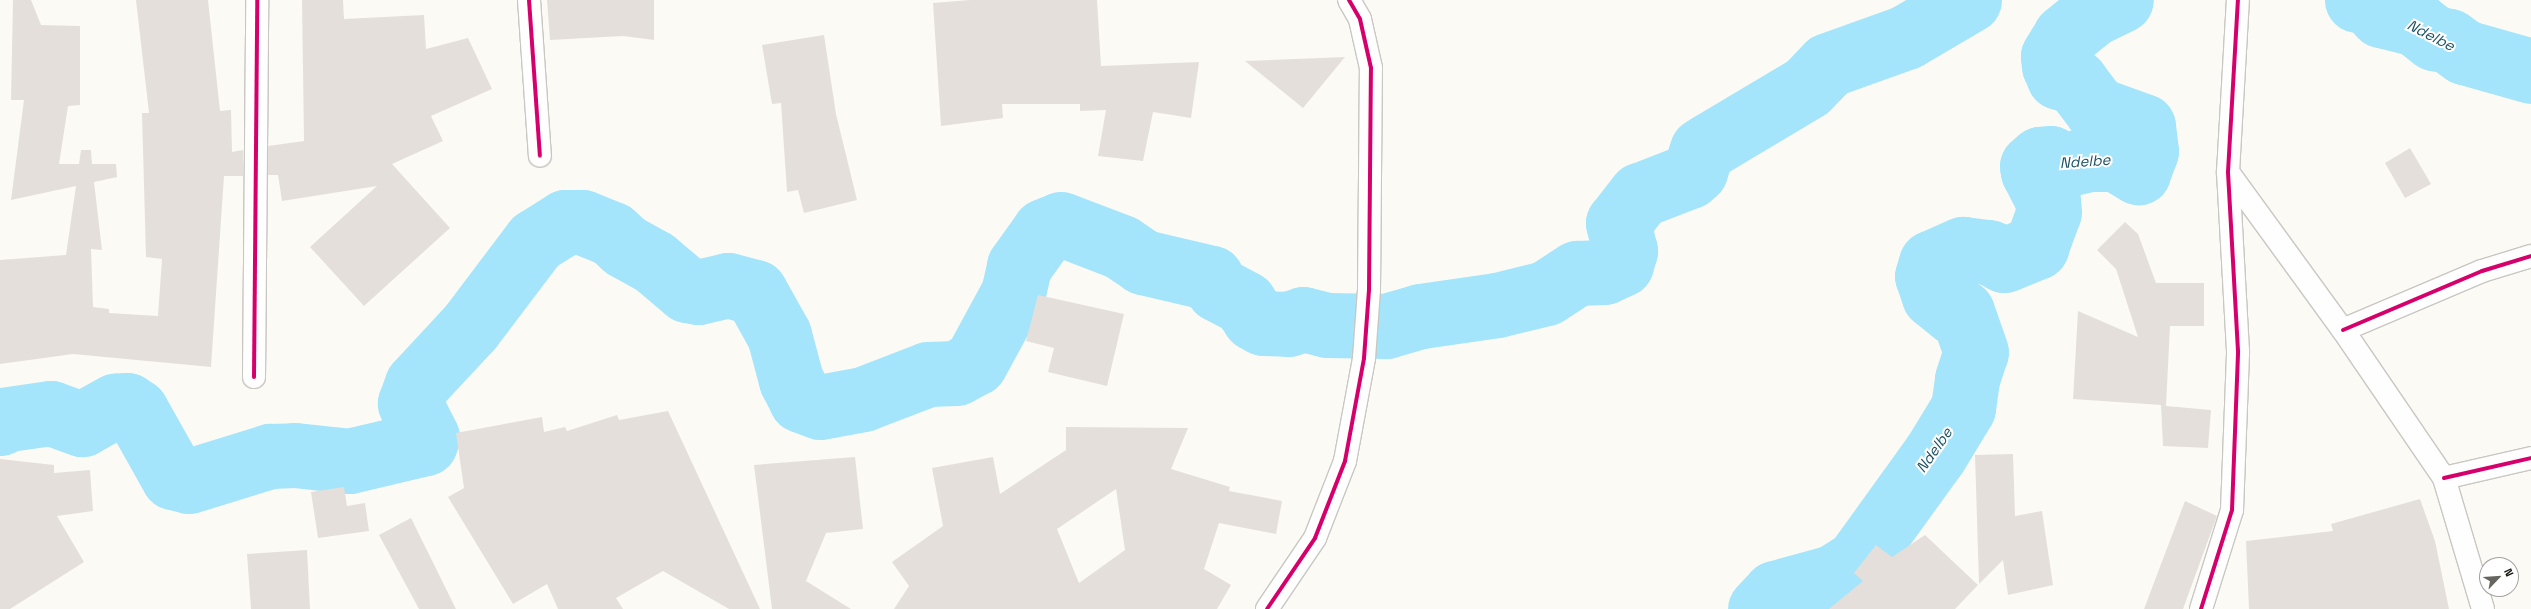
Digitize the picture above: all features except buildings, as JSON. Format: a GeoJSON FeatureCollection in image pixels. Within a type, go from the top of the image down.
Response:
{"type":"FeatureCollection","features":[{"type":"Feature","properties":{"kind":"street"},"geometry":{"type":"LineString","coordinates":[[254,377],[257,0]]}},
{"type":"Feature","properties":{"kind":"street"},"geometry":{"type":"LineString","coordinates":[[529,0],[540,156]]}},
{"type":"Feature","properties":{"kind":"street"},"geometry":{"type":"LineString","coordinates":[[1267,609],[1315,538],[1345,461],[1364,358],[1370,290],[1371,68],[1360,19],[1349,0]]}},
{"type":"Feature","properties":{"kind":"street"},"geometry":{"type":"LineString","coordinates":[[2201,609],[2232,510],[2238,351],[2228,172],[2238,0]]}},
{"type":"Feature","properties":{"kind":"street"},"geometry":{"type":"LineString","coordinates":[[2228,172],[2343,330],[2444,478],[2483,609]]}},
{"type":"Feature","properties":{"kind":"street"},"geometry":{"type":"LineString","coordinates":[[2343,330],[2482,271],[2531,256]]}},
{"type":"Feature","properties":{"kind":"street"},"geometry":{"type":"LineString","coordinates":[[2444,478],[2531,458]]}},
{"type":"Feature","properties":{"kind":"waterway"},"geometry":{"type":"LineString","coordinates":[[0,423],[1,420],[51,413],[82,424],[115,406],[127,405],[136,411],[173,477],[189,481],[270,456],[295,455],[349,461],[425,443],[427,437],[410,403],[417,384],[470,327],[535,241],[565,222],[582,222],[612,234],[625,246],[654,262],[687,290],[698,292],[728,285],[755,292],[779,335],[791,380],[801,400],[820,407],[863,399],[928,374],[956,373],[975,363],[1013,293],[1019,266],[1044,231],[1061,224],[1121,247],[1143,262],[1211,278],[1218,289],[1244,303],[1254,318],[1263,323],[1288,324],[1303,319],[1327,325],[1386,326],[1421,316],[1497,305],[1546,293],[1577,273],[1604,272],[1621,264],[1625,251],[1618,223],[1640,195],[1689,176],[1695,171],[1702,150],[1807,87],[1828,65],[1906,37],[1969,0]]}},
{"type":"Feature","properties":{"kind":"waterway","name":"Ndelbe"},"geometry":{"type":"LineString","coordinates":[[1760,609],[1775,593],[1833,577],[1857,562],[1935,454],[1963,408],[1967,379],[1976,352],[1962,312],[1954,312],[1934,296],[1927,276],[1931,263],[1963,249],[1989,252],[2004,260],[2036,247],[2049,212],[2048,201],[2033,172],[2032,166],[2040,159],[2050,158],[2059,166],[2090,159],[2116,159],[2138,172],[2146,151],[2143,126],[2096,109],[2076,82],[2059,77],[2054,66],[2053,56],[2065,36],[2092,14],[2121,0]]}},
{"type":"Feature","properties":{"kind":"waterway","name":"Ndelbe"},"geometry":{"type":"LineString","coordinates":[[2357,0],[2369,2],[2381,15],[2416,24],[2434,38],[2449,41],[2464,52],[2531,71]]}},
{"type":"Feature","properties":{"kind":"cycle path"},"geometry":{"type":"LineString","coordinates":[[254,377],[257,0]]}},
{"type":"Feature","properties":{"kind":"cycle path"},"geometry":{"type":"LineString","coordinates":[[529,0],[540,156]]}},
{"type":"Feature","properties":{"kind":"cycle path"},"geometry":{"type":"LineString","coordinates":[[1267,609],[1315,538],[1345,461],[1364,358],[1369,290],[1371,68],[1360,19],[1349,0]]}},
{"type":"Feature","properties":{"kind":"cycle path"},"geometry":{"type":"LineString","coordinates":[[2201,609],[2232,510],[2238,351],[2228,172],[2238,0]]}},
{"type":"Feature","properties":{"kind":"cycle path"},"geometry":{"type":"LineString","coordinates":[[2343,330],[2482,271],[2531,256]]}},
{"type":"Feature","properties":{"kind":"cycle path"},"geometry":{"type":"LineString","coordinates":[[2444,478],[2531,458]]}}]}
